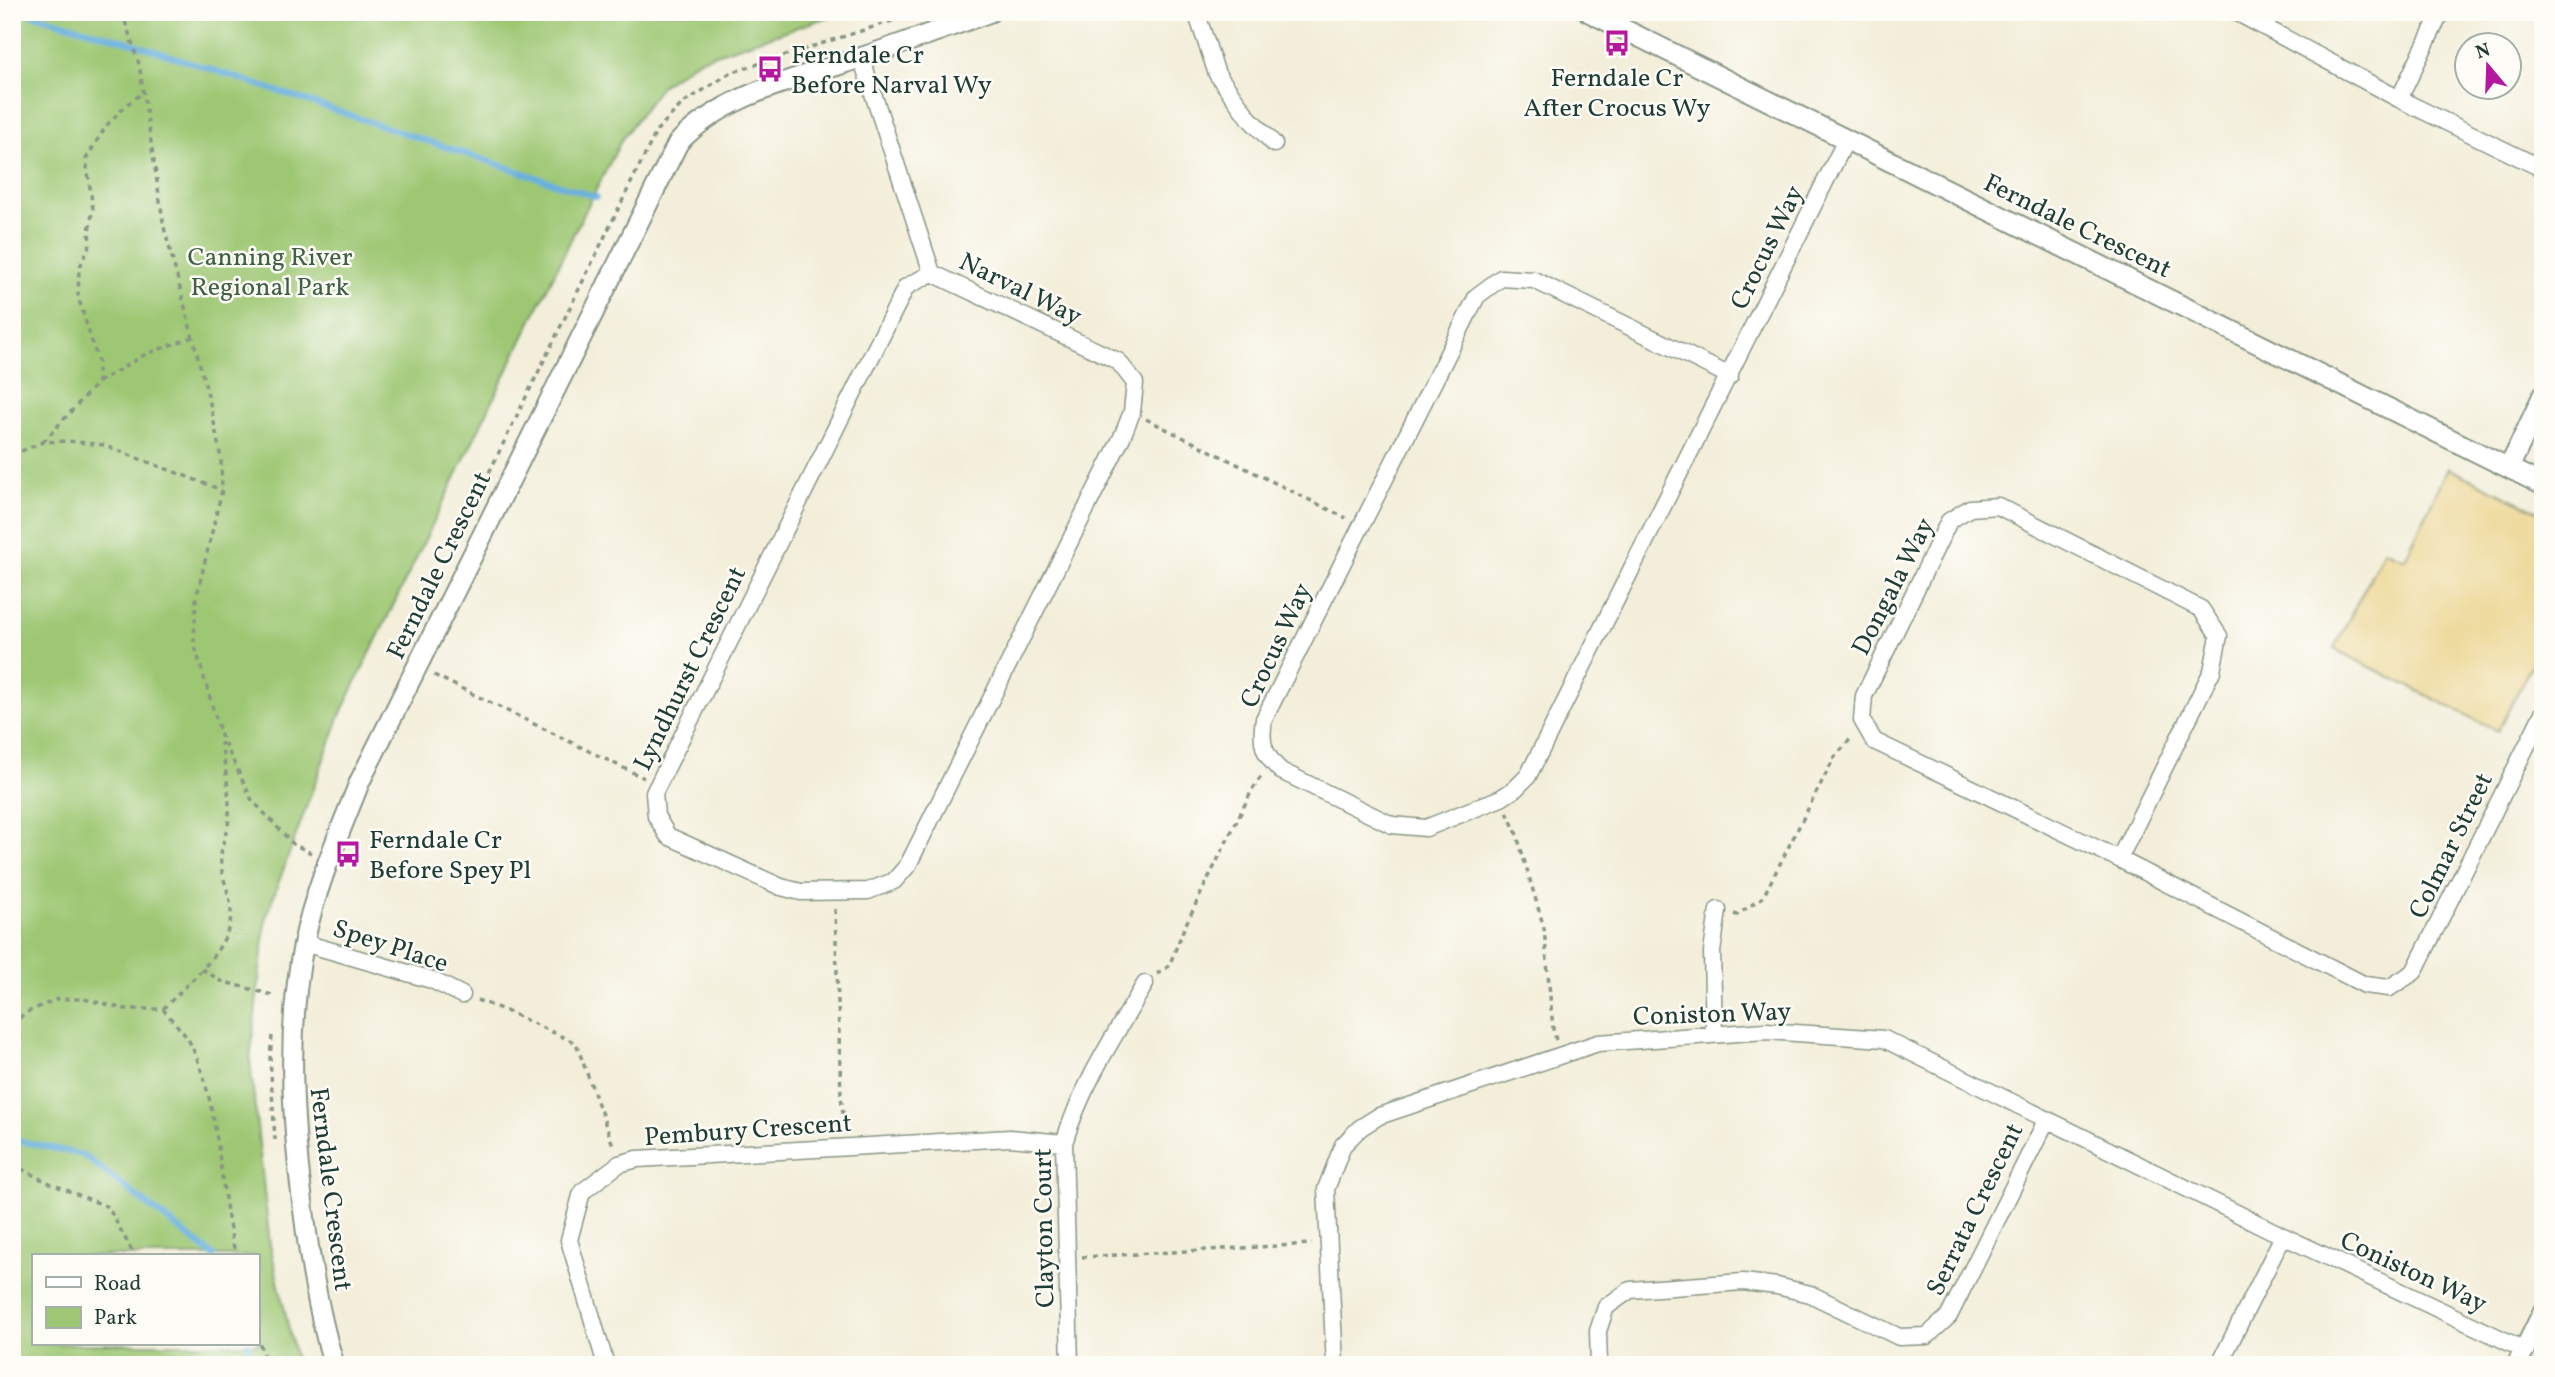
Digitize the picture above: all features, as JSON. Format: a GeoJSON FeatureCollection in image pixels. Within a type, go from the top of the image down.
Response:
{"type":"FeatureCollection","features":[{"type":"Feature","properties":{"kind":"street","name":"Ferndale Crescent"},"geometry":{"type":"LineString","coordinates":[[334,1365],[314,1281],[292,1113],[291,1063],[304,943],[329,859],[360,781],[678,143],[693,127],[726,106],[761,91],[990,12]]}},
{"type":"Feature","properties":{"kind":"street"},"geometry":{"type":"LineString","coordinates":[[1196,12],[1217,74],[1248,117],[1275,144]]}},
{"type":"Feature","properties":{"kind":"street","name":"Ferndale Crescent"},"geometry":{"type":"LineString","coordinates":[[1590,12],[2543,485]]}},
{"type":"Feature","properties":{"kind":"street"},"geometry":{"type":"LineString","coordinates":[[2236,12],[2399,99],[2543,169]]}},
{"type":"Feature","properties":{"kind":"street"},"geometry":{"type":"LineString","coordinates":[[2399,99],[2441,12]]}},
{"type":"Feature","properties":{"kind":"street","name":"Narval Way"},"geometry":{"type":"LineString","coordinates":[[861,57],[932,273],[1118,361],[1135,383]]}},
{"type":"Feature","properties":{"kind":"street","name":"Crocus Way"},"geometry":{"type":"LineString","coordinates":[[1730,376],[1534,280],[1501,278],[1477,296],[1264,719],[1260,740],[1271,761],[1281,771],[1392,825],[1426,828],[1501,798],[1528,776],[1730,376],[1846,140]]}},
{"type":"Feature","properties":{"kind":"street","name":"Lyndhurst Crescent"},"geometry":{"type":"LineString","coordinates":[[932,273],[906,287],[654,793],[656,816],[668,836],[781,887],[801,892],[868,891],[894,881],[908,865],[1132,412],[1135,383]]}},
{"type":"Feature","properties":{"kind":"street"},"geometry":{"type":"LineString","coordinates":[[2508,468],[2543,395]]}},
{"type":"Feature","properties":{"kind":"street","name":"Dongala Way"},"geometry":{"type":"LineString","coordinates":[[1866,726],[1862,720],[1864,696],[1949,521],[1970,508],[1998,506],[2201,608],[2219,636],[2212,671],[2119,859]]}},
{"type":"Feature","properties":{"kind":"street","name":"Colmar Street"},"geometry":{"type":"LineString","coordinates":[[2119,859],[2365,985],[2389,988],[2414,972],[2543,713]]}},
{"type":"Feature","properties":{"kind":"street"},"geometry":{"type":"LineString","coordinates":[[1866,726],[1874,741],[2119,859]]}},
{"type":"Feature","properties":{"kind":"street"},"geometry":{"type":"LineString","coordinates":[[1714,1034],[1712,951],[1718,910]]}},
{"type":"Feature","properties":{"kind":"street","name":"Spey Place"},"geometry":{"type":"LineString","coordinates":[[304,943],[432,980],[462,995]]}},
{"type":"Feature","properties":{"kind":"street","name":"Clayton Court"},"geometry":{"type":"LineString","coordinates":[[1070,1365],[1064,1143],[1080,1100],[1103,1054],[1144,984]]}},
{"type":"Feature","properties":{"kind":"street","name":"Coniston Way"},"geometry":{"type":"LineString","coordinates":[[1335,1365],[1326,1189],[1343,1145],[1360,1128],[1379,1116],[1598,1043],[1766,1031],[1884,1039],[2283,1236],[2521,1358]]}},
{"type":"Feature","properties":{"kind":"street","name":"Serrata Crescent"},"geometry":{"type":"LineString","coordinates":[[1599,1365],[1598,1331],[1606,1307],[1630,1290],[1743,1282],[1777,1286],[1810,1294],[1899,1337],[1927,1336],[1949,1316],[2047,1119]]}},
{"type":"Feature","properties":{"kind":"street","name":"Pembury Crescent"},"geometry":{"type":"LineString","coordinates":[[606,1365],[569,1240],[582,1192],[619,1164],[637,1159],[1010,1138],[1064,1143]]}},
{"type":"Feature","properties":{"kind":"street"},"geometry":{"type":"LineString","coordinates":[[2219,1365],[2283,1236]]}},
{"type":"Feature","properties":{"kind":"street"},"geometry":{"type":"LineString","coordinates":[[2521,1358],[2543,1312]]}},
{"type":"Feature","properties":{"kind":"path"},"geometry":{"type":"LineString","coordinates":[[12,1025],[25,1013],[57,999],[84,999],[124,1009],[163,1009],[211,960],[226,933],[232,913],[223,882],[221,856],[229,820],[228,789],[220,736],[194,643],[196,599],[222,490],[221,459],[211,407],[164,227],[139,64],[121,12]]}},
{"type":"Feature","properties":{"kind":"path"},"geometry":{"type":"LineString","coordinates":[[897,12],[890,23],[920,12]]}},
{"type":"Feature","properties":{"kind":"path"},"geometry":{"type":"LineString","coordinates":[[98,383],[98,361],[78,297],[79,269],[90,244],[89,231],[93,209],[86,159],[106,126],[126,105],[144,92]]}},
{"type":"Feature","properties":{"kind":"path"},"geometry":{"type":"LineString","coordinates":[[43,442],[98,383],[146,354],[192,337]]}},
{"type":"Feature","properties":{"kind":"path"},"geometry":{"type":"LineString","coordinates":[[1132,412],[1360,525]]}},
{"type":"Feature","properties":{"kind":"path"},"geometry":{"type":"LineString","coordinates":[[12,455],[43,442],[68,441],[103,445],[222,490]]}},
{"type":"Feature","properties":{"kind":"path"},"geometry":{"type":"LineString","coordinates":[[418,667],[629,772],[659,784]]}},
{"type":"Feature","properties":{"kind":"path"},"geometry":{"type":"LineString","coordinates":[[1718,910],[1737,915],[1763,897],[1834,758],[1855,733],[1866,726]]}},
{"type":"Feature","properties":{"kind":"path"},"geometry":{"type":"LineString","coordinates":[[220,736],[252,800],[293,844],[309,852]]}},
{"type":"Feature","properties":{"kind":"path"},"geometry":{"type":"LineString","coordinates":[[1144,984],[1168,966],[1251,792],[1271,761]]}},
{"type":"Feature","properties":{"kind":"path"},"geometry":{"type":"LineString","coordinates":[[1501,798],[1516,832],[1544,928],[1553,1030],[1561,1055]]}},
{"type":"Feature","properties":{"kind":"path"},"geometry":{"type":"LineString","coordinates":[[835,893],[840,1070],[846,1147]]}},
{"type":"Feature","properties":{"kind":"path"},"geometry":{"type":"LineString","coordinates":[[202,969],[221,981],[276,996]]}},
{"type":"Feature","properties":{"kind":"path"},"geometry":{"type":"LineString","coordinates":[[462,995],[504,1010],[576,1043],[619,1164]]}},
{"type":"Feature","properties":{"kind":"path"},"geometry":{"type":"LineString","coordinates":[[163,1009],[191,1045],[212,1109],[228,1226],[235,1254]]}},
{"type":"Feature","properties":{"kind":"path"},"geometry":{"type":"LineString","coordinates":[[12,1164],[47,1182],[108,1207],[134,1254]]}},
{"type":"Feature","properties":{"kind":"path"},"geometry":{"type":"LineString","coordinates":[[1066,1258],[1328,1242]]}},
{"type":"Feature","properties":{"kind":"path"},"geometry":{"type":"LineString","coordinates":[[259,1341],[266,1365]]}},
{"type":"Feature","properties":{"kind":"green space","name":"Canning River Regional Park"},"geometry":{"type":"Polygon","coordinates":[[[12,12],[843,12],[698,60],[661,86],[622,139],[340,715],[266,917],[250,1061],[270,1245],[297,1365],[12,1365],[12,12]]]}},
{"type":"Feature","properties":{"kind":"green space"},"geometry":{"type":"Polygon","coordinates":[[[2543,1327],[2543,1365],[2526,1365],[2543,1327]]]}},
{"type":"Feature","properties":{"kind":"sand"},"geometry":{"type":"Polygon","coordinates":[[[2448,468],[2543,514],[2543,642],[2498,731],[2334,649],[2384,550],[2405,559],[2448,468]]]}},
{"type":"Feature","properties":{"kind":"waterway"},"geometry":{"type":"LineString","coordinates":[[24,12],[129,42],[596,197]]}},
{"type":"Feature","properties":{"kind":"waterway"},"geometry":{"type":"LineString","coordinates":[[12,1139],[83,1155],[211,1254]]}},
{"type":"Feature","properties":{"kind":"waterway"},"geometry":{"type":"LineString","coordinates":[[249,1346],[254,1365]]}},
{"type":"Feature","properties":{"kind":"place","name":"Ferndale Cr After Crocus Wy"},"geometry":{"type":"Point","coordinates":[1617,43]}},
{"type":"Feature","properties":{"kind":"place","name":"Ferndale Cr Before Narval Wy"},"geometry":{"type":"Point","coordinates":[770,69]}},
{"type":"Feature","properties":{"kind":"place","name":"Ferndale Cr Before Spey Pl"},"geometry":{"type":"Point","coordinates":[348,854]}}]}
